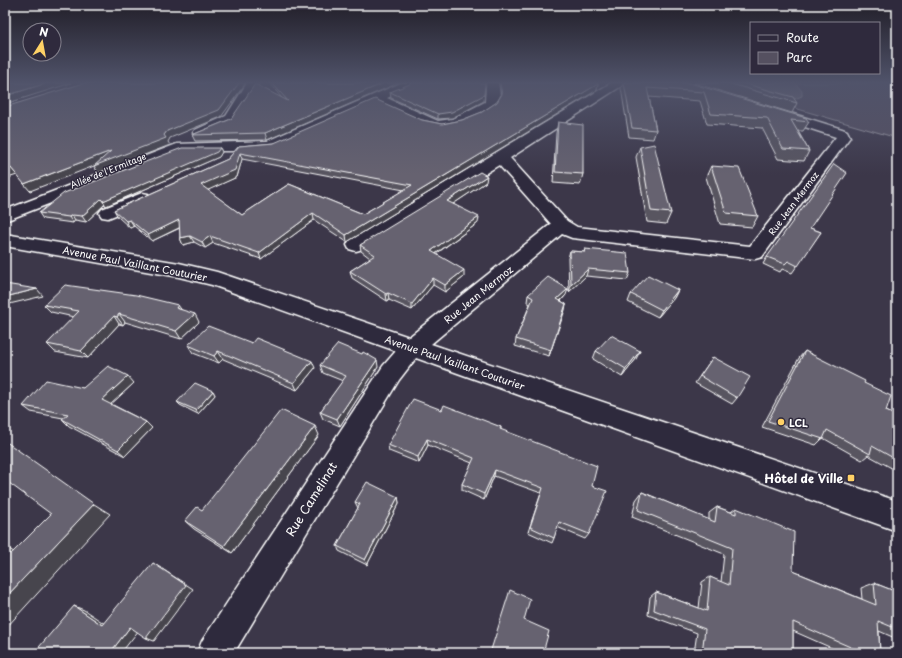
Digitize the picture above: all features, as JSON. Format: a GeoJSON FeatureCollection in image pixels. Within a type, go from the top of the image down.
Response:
{"type":"FeatureCollection","features":[{"type":"Feature","properties":{"kind":"street","name":"Allée de l'Ermitage"},"geometry":{"type":"LineString","coordinates":[[5,212],[227,121],[234,114]]}},
{"type":"Feature","properties":{"kind":"street"},"geometry":{"type":"LineString","coordinates":[[5,216],[182,147],[255,147],[270,144],[340,114]]}},
{"type":"Feature","properties":{"kind":"street"},"geometry":{"type":"LineString","coordinates":[[411,114],[436,125],[446,126],[456,123],[474,114]]}},
{"type":"Feature","properties":{"kind":"street"},"geometry":{"type":"LineString","coordinates":[[356,245],[571,114]]}},
{"type":"Feature","properties":{"kind":"street","name":"Rue Jean Mermoz"},"geometry":{"type":"LineString","coordinates":[[501,157],[561,225],[572,232],[755,253],[843,137],[842,134],[837,132],[776,114]]}},
{"type":"Feature","properties":{"kind":"street"},"geometry":{"type":"LineString","coordinates":[[218,164],[225,161],[236,147]]}},
{"type":"Feature","properties":{"kind":"street"},"geometry":{"type":"LineString","coordinates":[[108,213],[156,192]]}},
{"type":"Feature","properties":{"kind":"street","name":"Rue Jean Mermoz"},"geometry":{"type":"LineString","coordinates":[[412,347],[561,225]]}},
{"type":"Feature","properties":{"kind":"street","name":"Avenue Paul Vaillant Couturier"},"geometry":{"type":"LineString","coordinates":[[5,240],[179,270],[217,279],[897,516]]}},
{"type":"Feature","properties":{"kind":"street","name":"Rue Camelinat"},"geometry":{"type":"LineString","coordinates":[[214,653],[391,373],[412,347]]}},
{"type":"Feature","properties":{"kind":"green space"},"geometry":{"type":"Polygon","coordinates":[[[814,114],[897,114],[897,138],[814,114]]]}},
{"type":"Feature","properties":{"kind":"building"},"geometry":{"type":"Polygon","coordinates":[[[5,114],[210,114],[167,131],[164,135],[166,138],[94,166],[111,151],[24,184],[11,168],[5,170],[5,114]]]}},
{"type":"Feature","properties":{"kind":"building"},"geometry":{"type":"Polygon","coordinates":[[[235,114],[311,114],[265,133],[192,135],[231,119],[235,114]]]}},
{"type":"Feature","properties":{"kind":"building"},"geometry":{"type":"Polygon","coordinates":[[[341,114],[408,114],[422,120],[442,124],[462,120],[478,114],[548,114],[346,235],[313,213],[259,253],[210,236],[202,242],[190,236],[180,238],[179,220],[148,235],[130,220],[126,221],[114,210],[228,159],[239,146],[274,143],[341,114]],[[240,153],[235,170],[201,185],[242,215],[289,184],[363,214],[412,185],[240,153]]]}},
{"type":"Feature","properties":{"kind":"building"},"geometry":{"type":"Polygon","coordinates":[[[629,114],[653,114],[656,130],[632,128],[629,114]]]}},
{"type":"Feature","properties":{"kind":"building"},"geometry":{"type":"Polygon","coordinates":[[[711,114],[792,114],[806,118],[809,122],[791,120],[809,151],[783,149],[767,118],[711,114]]]}},
{"type":"Feature","properties":{"kind":"building"},"geometry":{"type":"Polygon","coordinates":[[[558,122],[583,125],[583,174],[555,172],[558,122]]]}},
{"type":"Feature","properties":{"kind":"building"},"geometry":{"type":"Polygon","coordinates":[[[654,144],[671,213],[651,211],[640,147],[654,144]]]}},
{"type":"Feature","properties":{"kind":"building"},"geometry":{"type":"Polygon","coordinates":[[[182,148],[220,148],[217,152],[103,201],[101,199],[82,216],[72,215],[69,217],[39,213],[64,193],[182,148]]]}},
{"type":"Feature","properties":{"kind":"building"},"geometry":{"type":"Polygon","coordinates":[[[834,164],[847,173],[810,228],[821,232],[798,266],[788,261],[785,264],[767,257],[834,164]]]}},
{"type":"Feature","properties":{"kind":"building"},"geometry":{"type":"Polygon","coordinates":[[[711,166],[739,168],[758,216],[726,213],[711,166]]]}},
{"type":"Feature","properties":{"kind":"building"},"geometry":{"type":"Polygon","coordinates":[[[480,172],[487,176],[447,201],[479,217],[431,251],[464,270],[445,285],[433,278],[412,304],[388,293],[386,294],[350,271],[375,255],[360,245],[480,172]]]}},
{"type":"Feature","properties":{"kind":"building"},"geometry":{"type":"Polygon","coordinates":[[[585,249],[627,253],[630,273],[588,269],[571,285],[570,251],[585,252],[585,249]]]}},
{"type":"Feature","properties":{"kind":"building"},"geometry":{"type":"Polygon","coordinates":[[[648,275],[678,290],[662,310],[631,294],[648,275]]]}},
{"type":"Feature","properties":{"kind":"building"},"geometry":{"type":"Polygon","coordinates":[[[548,277],[568,289],[557,299],[566,304],[551,350],[516,339],[533,298],[528,295],[548,277]]]}},
{"type":"Feature","properties":{"kind":"building"},"geometry":{"type":"Polygon","coordinates":[[[5,284],[37,289],[5,297],[5,284]]]}},
{"type":"Feature","properties":{"kind":"building"},"geometry":{"type":"Polygon","coordinates":[[[65,285],[136,295],[178,305],[176,308],[195,314],[176,331],[119,314],[117,317],[114,316],[81,351],[47,344],[79,311],[44,305],[65,285]]]}},
{"type":"Feature","properties":{"kind":"building"},"geometry":{"type":"Polygon","coordinates":[[[208,326],[252,343],[256,338],[312,361],[294,383],[218,351],[214,356],[188,345],[208,326]]]}},
{"type":"Feature","properties":{"kind":"building"},"geometry":{"type":"Polygon","coordinates":[[[611,335],[640,351],[626,369],[596,351],[611,335]]]}},
{"type":"Feature","properties":{"kind":"building"},"geometry":{"type":"Polygon","coordinates":[[[338,344],[362,354],[363,352],[377,360],[337,419],[320,412],[346,376],[320,365],[338,344]]]}},
{"type":"Feature","properties":{"kind":"building"},"geometry":{"type":"Polygon","coordinates":[[[805,351],[865,381],[864,383],[891,396],[886,411],[897,416],[897,460],[872,446],[870,454],[827,430],[823,439],[768,421],[805,351]]]}},
{"type":"Feature","properties":{"kind":"building"},"geometry":{"type":"Polygon","coordinates":[[[713,357],[750,377],[737,398],[700,376],[713,357]]]}},
{"type":"Feature","properties":{"kind":"building"},"geometry":{"type":"Polygon","coordinates":[[[108,366],[128,376],[102,400],[146,422],[118,450],[62,419],[68,414],[23,406],[46,380],[83,388],[108,366]]]}},
{"type":"Feature","properties":{"kind":"building"},"geometry":{"type":"Polygon","coordinates":[[[195,383],[213,391],[196,410],[177,402],[195,383]]]}},
{"type":"Feature","properties":{"kind":"building"},"geometry":{"type":"Polygon","coordinates":[[[413,399],[442,410],[444,405],[501,427],[500,429],[597,466],[592,486],[607,491],[589,534],[559,522],[554,538],[530,527],[543,488],[495,470],[484,494],[462,484],[474,458],[427,439],[418,457],[388,445],[413,399]]]}},
{"type":"Feature","properties":{"kind":"building"},"geometry":{"type":"Polygon","coordinates":[[[281,410],[315,426],[224,546],[185,521],[197,507],[202,510],[281,410]]]}},
{"type":"Feature","properties":{"kind":"building"},"geometry":{"type":"Polygon","coordinates":[[[5,441],[94,504],[5,598],[5,551],[11,554],[51,514],[5,480],[5,441]]]}},
{"type":"Feature","properties":{"kind":"building"},"geometry":{"type":"Polygon","coordinates":[[[367,482],[398,497],[365,560],[337,546],[360,504],[355,502],[367,482]]]}},
{"type":"Feature","properties":{"kind":"building"},"geometry":{"type":"Polygon","coordinates":[[[642,492],[715,522],[717,507],[736,514],[736,508],[794,532],[793,571],[876,605],[874,583],[897,592],[897,629],[878,621],[880,653],[864,653],[793,622],[793,653],[702,653],[705,629],[654,610],[656,592],[707,611],[710,577],[729,585],[732,548],[638,510],[642,492]]]}},
{"type":"Feature","properties":{"kind":"building"},"geometry":{"type":"Polygon","coordinates":[[[153,563],[186,585],[146,638],[130,627],[110,653],[34,653],[74,606],[102,625],[153,563]]]}},
{"type":"Feature","properties":{"kind":"building"},"geometry":{"type":"Polygon","coordinates":[[[510,590],[530,599],[524,620],[549,631],[543,653],[490,653],[510,590]]]}},
{"type":"Feature","properties":{"kind":"place","name":"LCL"},"geometry":{"type":"Point","coordinates":[781,422]}},
{"type":"Feature","properties":{"kind":"place","name":"Hôtel de Ville"},"geometry":{"type":"Point","coordinates":[851,478]}}]}
